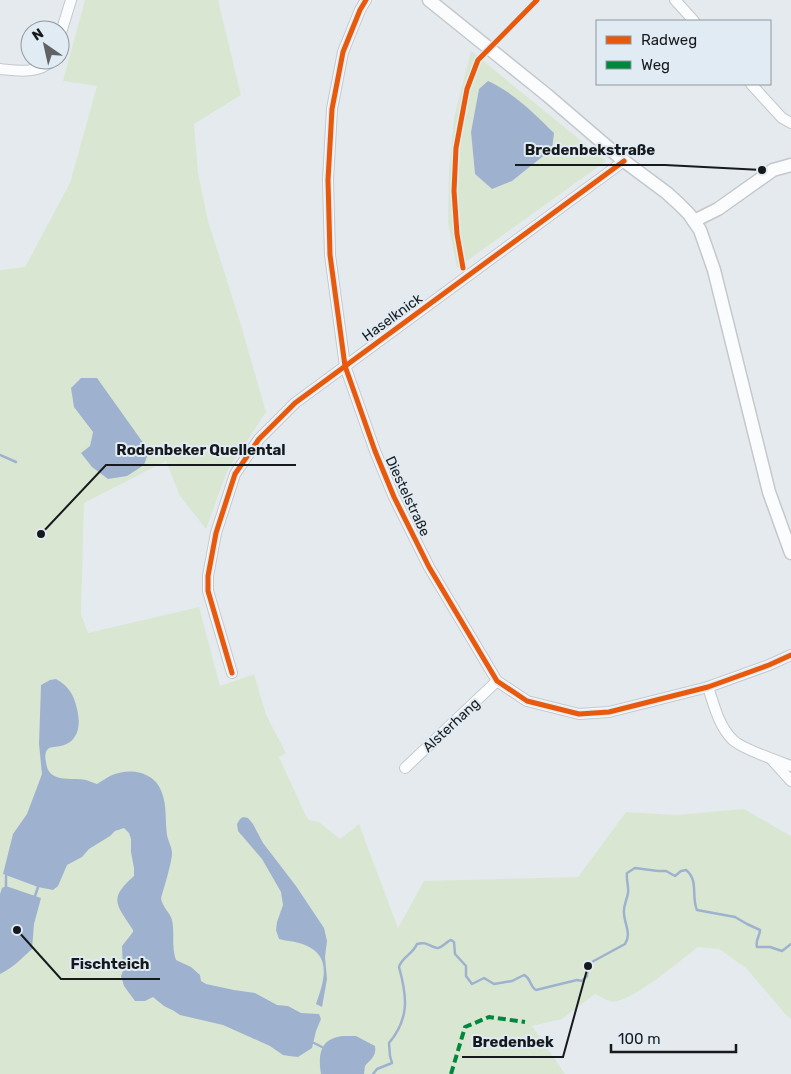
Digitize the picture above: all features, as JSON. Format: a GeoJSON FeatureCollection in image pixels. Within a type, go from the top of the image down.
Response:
{"type":"FeatureCollection","features":[{"type":"Feature","properties":{"kind":"street"},"geometry":{"type":"LineString","coordinates":[[65,20],[71,0]]}},
{"type":"Feature","properties":{"kind":"street","name":"Diestelstraße"},"geometry":{"type":"LineString","coordinates":[[366,0],[343,52],[332,109],[328,180],[330,255],[345,366],[375,451],[394,497],[429,567],[497,681],[527,701],[579,714],[609,712],[708,687],[769,665],[791,654]]}},
{"type":"Feature","properties":{"kind":"street"},"geometry":{"type":"LineString","coordinates":[[429,0],[547,95],[624,161],[667,193],[694,221],[703,237],[714,270],[769,492],[791,554]]}},
{"type":"Feature","properties":{"kind":"street"},"geometry":{"type":"LineString","coordinates":[[675,0],[693,20]]}},
{"type":"Feature","properties":{"kind":"street"},"geometry":{"type":"LineString","coordinates":[[0,69],[28,72],[33,70]]}},
{"type":"Feature","properties":{"kind":"street"},"geometry":{"type":"LineString","coordinates":[[752,85],[782,118],[791,123]]}},
{"type":"Feature","properties":{"kind":"street","name":"Haselknick"},"geometry":{"type":"LineString","coordinates":[[232,673],[208,591],[208,576],[216,533],[235,474],[260,439],[296,403],[624,161]]}},
{"type":"Feature","properties":{"kind":"street"},"geometry":{"type":"LineString","coordinates":[[694,221],[718,209],[773,170],[791,165]]}},
{"type":"Feature","properties":{"kind":"street","name":"Alsterhang"},"geometry":{"type":"LineString","coordinates":[[405,768],[497,681]]}},
{"type":"Feature","properties":{"kind":"street"},"geometry":{"type":"LineString","coordinates":[[708,687],[720,721],[734,741],[791,766]]}},
{"type":"Feature","properties":{"kind":"street"},"geometry":{"type":"LineString","coordinates":[[772,759],[791,781]]}},
{"type":"Feature","properties":{"kind":"green space"},"geometry":{"type":"Polygon","coordinates":[[[85,0],[218,0],[241,95],[194,124],[198,173],[208,221],[266,412],[227,471],[206,529],[180,496],[166,461],[84,503],[81,614],[88,633],[199,607],[220,686],[254,674],[266,715],[286,753],[279,757],[305,814],[309,820],[319,822],[340,839],[359,824],[398,928],[424,881],[578,877],[626,812],[675,815],[744,809],[791,836],[791,1019],[746,968],[719,949],[698,947],[658,978],[625,998],[611,1001],[595,994],[562,1019],[532,1026],[565,1074],[0,1074],[0,270],[25,267],[70,183],[97,86],[63,81],[66,70],[70,70],[70,55],[85,0]],[[74,407],[93,432],[90,446],[82,453],[144,465],[74,407]]]}},
{"type":"Feature","properties":{"kind":"green space"},"geometry":{"type":"Polygon","coordinates":[[[471,51],[606,161],[457,268],[448,222],[449,170],[454,118],[471,51]],[[479,89],[471,132],[475,174],[492,189],[479,89]]]}},
{"type":"Feature","properties":{"kind":"water"},"geometry":{"type":"Polygon","coordinates":[[[488,81],[515,97],[554,133],[552,149],[512,181],[492,189],[475,174],[471,132],[479,89],[488,81]]]}},
{"type":"Feature","properties":{"kind":"water"},"geometry":{"type":"Polygon","coordinates":[[[81,378],[97,378],[149,451],[144,465],[127,476],[108,479],[92,467],[81,453],[90,446],[93,432],[74,407],[71,388],[81,378]]]}},
{"type":"Feature","properties":{"kind":"water"},"geometry":{"type":"Polygon","coordinates":[[[56,679],[68,688],[72,695],[76,704],[79,721],[77,732],[72,741],[47,750],[46,760],[51,774],[56,777],[86,780],[97,784],[117,773],[140,773],[154,780],[162,793],[167,835],[172,853],[161,898],[172,920],[176,960],[191,967],[200,975],[201,981],[206,984],[255,993],[277,1005],[288,1006],[301,1013],[319,1014],[321,1019],[312,1048],[298,1057],[283,1055],[270,1046],[223,1025],[180,1015],[153,997],[145,1001],[135,1001],[124,986],[121,976],[123,971],[122,946],[133,932],[117,902],[120,890],[134,876],[131,839],[129,833],[124,828],[115,831],[89,849],[82,857],[67,865],[58,886],[53,890],[38,887],[3,874],[13,834],[27,814],[42,774],[39,744],[41,685],[56,679]]]}},
{"type":"Feature","properties":{"kind":"water"},"geometry":{"type":"Polygon","coordinates":[[[243,817],[248,818],[253,824],[263,843],[296,886],[324,928],[327,941],[325,957],[327,979],[322,1007],[316,1004],[324,976],[322,960],[310,947],[279,939],[276,930],[283,905],[281,892],[262,859],[238,831],[237,824],[243,817]]]}},
{"type":"Feature","properties":{"kind":"water"},"geometry":{"type":"Polygon","coordinates":[[[6,886],[41,898],[34,924],[32,949],[13,966],[0,974],[0,894],[2,888],[6,886]]]}},
{"type":"Feature","properties":{"kind":"water"},"geometry":{"type":"Polygon","coordinates":[[[342,1036],[356,1036],[375,1046],[374,1055],[365,1066],[364,1074],[321,1074],[320,1060],[322,1049],[329,1040],[342,1036]]]}},
{"type":"Feature","properties":{"kind":"waterway"},"geometry":{"type":"LineString","coordinates":[[0,455],[16,462]]}},
{"type":"Feature","properties":{"kind":"waterway"},"geometry":{"type":"LineString","coordinates":[[373,1074],[377,1069],[392,1063],[389,1043],[401,1025],[405,1006],[404,988],[399,967],[417,944],[424,943],[439,948],[451,940],[454,942],[455,954],[466,966],[466,976],[472,984],[484,978],[494,984],[512,981],[524,975],[536,990],[577,980],[582,981],[587,976],[590,963],[625,944],[627,940],[628,932],[624,917],[628,893],[627,873],[635,868],[666,871],[675,876],[681,871],[686,870],[694,884],[697,910],[735,917],[760,930],[757,947],[770,947],[782,951],[791,944]]}},
{"type":"Feature","properties":{"kind":"waterway"},"geometry":{"type":"LineString","coordinates":[[6,876],[6,886]]}},
{"type":"Feature","properties":{"kind":"waterway"},"geometry":{"type":"LineString","coordinates":[[35,896],[38,887]]}},
{"type":"Feature","properties":{"kind":"waterway"},"geometry":{"type":"LineString","coordinates":[[314,1043],[322,1047]]}},
{"type":"Feature","properties":{"kind":"marked path"},"geometry":{"type":"LineString","coordinates":[[451,1074],[465,1027],[489,1017],[525,1022]]}},
{"type":"Feature","properties":{"kind":"cycle path"},"geometry":{"type":"LineString","coordinates":[[366,0],[343,52],[332,109],[328,180],[330,255],[345,366],[375,451],[394,497],[429,567],[497,681],[527,701],[579,714],[609,712],[708,687],[791,655]]}},
{"type":"Feature","properties":{"kind":"cycle path"},"geometry":{"type":"LineString","coordinates":[[463,268],[457,234],[454,191],[456,148],[467,89],[478,60],[537,0]]}},
{"type":"Feature","properties":{"kind":"cycle path"},"geometry":{"type":"LineString","coordinates":[[232,673],[208,591],[208,576],[216,533],[235,474],[259,439],[295,403],[624,161]]}},
{"type":"Feature","properties":{"kind":"place","name":"Bredenbekstraße"},"geometry":{"type":"Point","coordinates":[762,170]}},
{"type":"Feature","properties":{"kind":"place","name":"Rodenbeker Quellental"},"geometry":{"type":"Point","coordinates":[41,534]}},
{"type":"Feature","properties":{"kind":"place","name":"Fischteich"},"geometry":{"type":"Point","coordinates":[17,930]}},
{"type":"Feature","properties":{"kind":"place","name":"Bredenbek"},"geometry":{"type":"Point","coordinates":[588,966]}}]}
